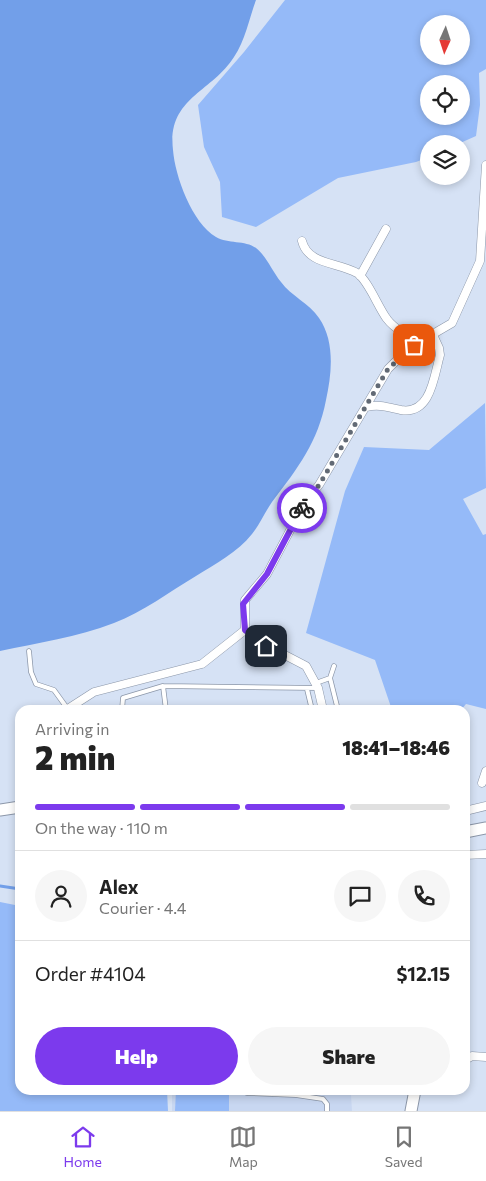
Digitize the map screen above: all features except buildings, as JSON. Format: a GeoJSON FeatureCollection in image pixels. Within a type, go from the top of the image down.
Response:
{"type":"FeatureCollection","features":[{"type":"Feature","properties":{"kind":"main road"},"geometry":{"type":"LineString","coordinates":[[0,810],[15,808]]}},
{"type":"Feature","properties":{"kind":"main road"},"geometry":{"type":"LineString","coordinates":[[470,831],[486,828]]}},
{"type":"Feature","properties":{"kind":"main road"},"geometry":{"type":"LineString","coordinates":[[412,1111],[414,1095]]}},
{"type":"Feature","properties":{"kind":"street"},"geometry":{"type":"LineString","coordinates":[[245,630],[245,600],[267,574],[305,502],[319,485],[388,369],[409,348],[452,323],[480,262],[486,165]]}},
{"type":"Feature","properties":{"kind":"street"},"geometry":{"type":"LineString","coordinates":[[360,276],[386,229]]}},
{"type":"Feature","properties":{"kind":"street"},"geometry":{"type":"LineString","coordinates":[[302,241],[304,248],[313,257],[346,268],[360,276],[388,321],[408,337],[409,348]]}},
{"type":"Feature","properties":{"kind":"street"},"geometry":{"type":"LineString","coordinates":[[366,407],[382,405],[407,411],[422,405],[427,399],[440,355],[433,335]]}},
{"type":"Feature","properties":{"kind":"street"},"geometry":{"type":"LineString","coordinates":[[245,630],[261,643],[301,662],[310,670],[317,685],[322,705]]}},
{"type":"Feature","properties":{"kind":"street"},"geometry":{"type":"LineString","coordinates":[[73,705],[94,692],[110,686],[202,664],[245,630]]}},
{"type":"Feature","properties":{"kind":"street"},"geometry":{"type":"LineString","coordinates":[[482,783],[486,771]]}},
{"type":"Feature","properties":{"kind":"street"},"geometry":{"type":"LineString","coordinates":[[470,810],[486,806]]}},
{"type":"Feature","properties":{"kind":"street"},"geometry":{"type":"LineString","coordinates":[[470,855],[486,854]]}},
{"type":"Feature","properties":{"kind":"street"},"geometry":{"type":"LineString","coordinates":[[470,1057],[486,1058]]}},
{"type":"Feature","properties":{"kind":"lane"},"geometry":{"type":"LineString","coordinates":[[29,651],[36,684],[54,690],[64,705]]}},
{"type":"Feature","properties":{"kind":"lane"},"geometry":{"type":"LineString","coordinates":[[334,666],[330,678],[337,705]]}},
{"type":"Feature","properties":{"kind":"lane"},"geometry":{"type":"LineString","coordinates":[[122,705],[122,698],[163,686],[307,689],[330,678]]}},
{"type":"Feature","properties":{"kind":"lane"},"geometry":{"type":"LineString","coordinates":[[163,686],[165,705]]}},
{"type":"Feature","properties":{"kind":"lane"},"geometry":{"type":"LineString","coordinates":[[307,689],[311,705]]}},
{"type":"Feature","properties":{"kind":"lane"},"geometry":{"type":"LineString","coordinates":[[308,1095],[323,1099],[327,1104],[326,1111]]}},
{"type":"Feature","properties":{"kind":"shaded area"},"geometry":{"type":"Polygon","coordinates":[[[0,0],[256,0],[238,51],[225,69],[184,107],[177,119],[173,133],[174,161],[186,198],[199,221],[207,230],[216,237],[226,241],[247,244],[256,248],[285,287],[319,318],[328,337],[331,368],[326,400],[318,429],[306,454],[255,530],[233,552],[156,601],[114,623],[72,636],[0,651],[0,0]]]}},
{"type":"Feature","properties":{"kind":"shaded area"},"geometry":{"type":"Polygon","coordinates":[[[285,0],[486,0],[486,69],[479,73],[480,105],[476,136],[470,139],[470,135],[420,135],[420,160],[338,178],[256,227],[222,217],[220,182],[204,147],[198,105],[244,52],[285,0]]]}},
{"type":"Feature","properties":{"kind":"shaded area"},"geometry":{"type":"Polygon","coordinates":[[[485,403],[486,488],[463,499],[483,535],[486,534],[486,709],[466,704],[390,705],[375,660],[306,633],[345,491],[364,447],[429,450],[485,403]]]}},
{"type":"Feature","properties":{"kind":"shaded area"},"geometry":{"type":"Polygon","coordinates":[[[0,902],[15,905],[15,1095],[167,1095],[168,1111],[0,1111],[0,902]]]}},
{"type":"Feature","properties":{"kind":"shaded area"},"geometry":{"type":"Polygon","coordinates":[[[172,1095],[351,1095],[352,1111],[172,1111],[172,1095]]]}},
{"type":"Feature","properties":{"kind":"shaded area"},"geometry":{"type":"Polygon","coordinates":[[[176,1095],[229,1095],[229,1111],[175,1111],[176,1095]]]}},
{"type":"Feature","properties":{"kind":"waterway"},"geometry":{"type":"LineString","coordinates":[[0,886],[15,888]]}},
{"type":"Feature","properties":{"kind":"way so far"},"geometry":{"type":"LineString","coordinates":[[302,508],[319,485],[379,382],[396,359],[414,345]]}},
{"type":"Feature","properties":{"kind":"route"},"geometry":{"type":"LineString","coordinates":[[266,646],[245,630],[243,604],[267,574],[302,508]]}}]}
